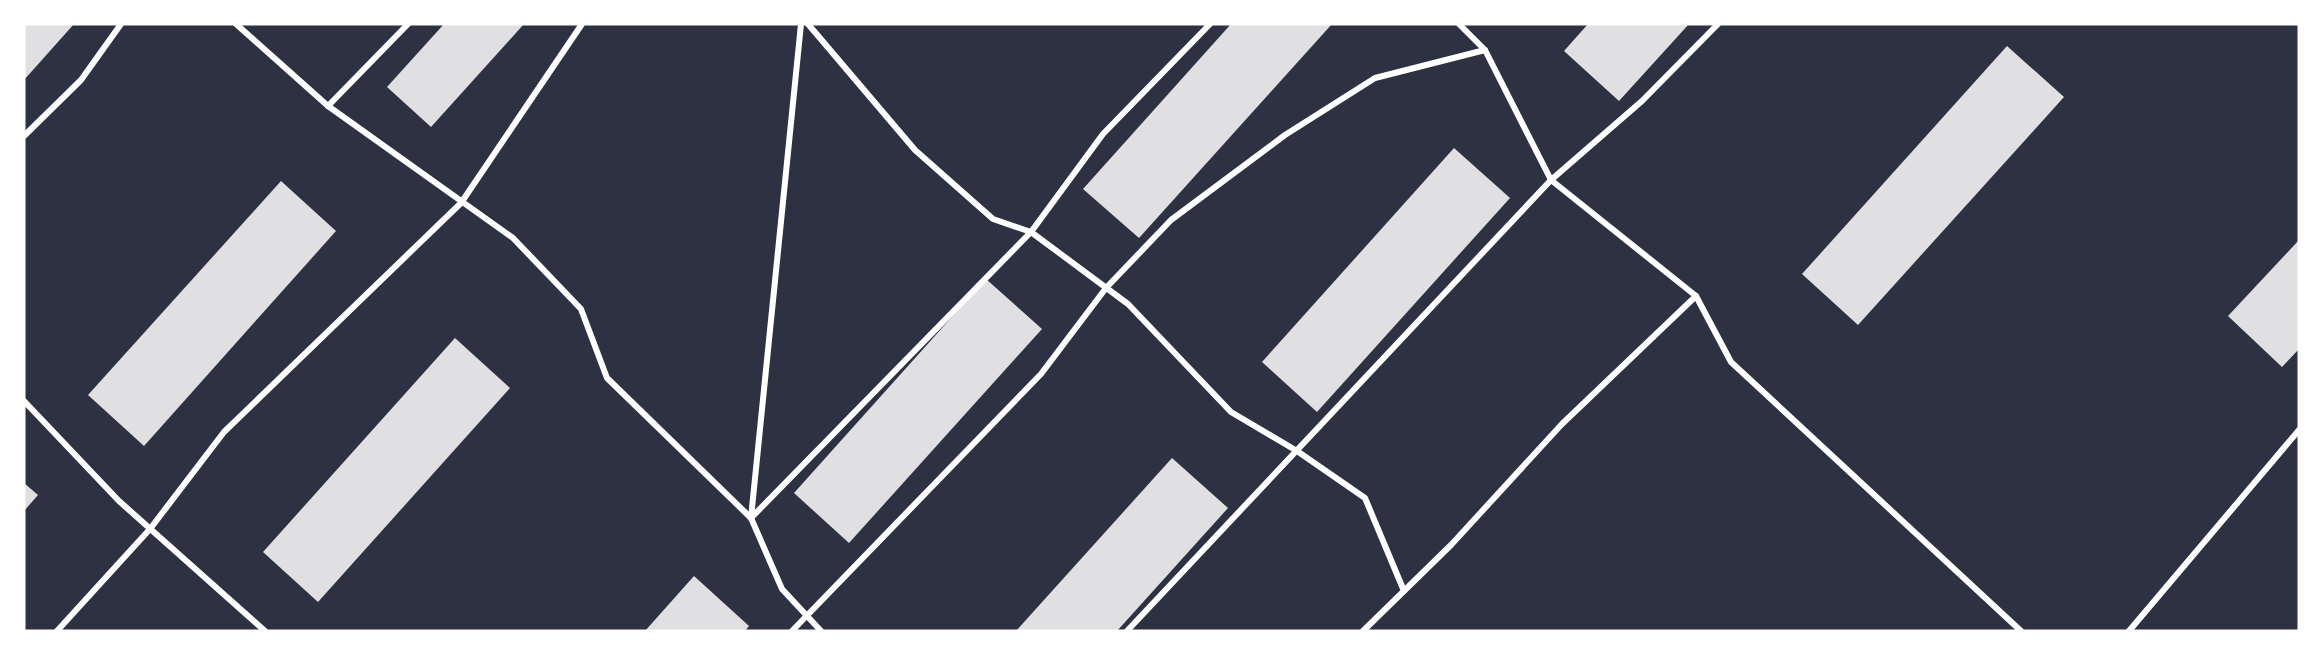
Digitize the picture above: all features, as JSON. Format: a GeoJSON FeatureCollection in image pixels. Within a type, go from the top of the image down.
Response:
{"type":"FeatureCollection","features":[{"type":"Feature","properties":{"kind":"street"},"geometry":{"type":"LineString","coordinates":[[24,136],[81,80],[121,24]]}},
{"type":"Feature","properties":{"kind":"street"},"geometry":{"type":"LineString","coordinates":[[236,24],[328,106],[460,203],[513,238],[581,309],[607,378],[751,518],[782,589],[821,631]]}},
{"type":"Feature","properties":{"kind":"street"},"geometry":{"type":"LineString","coordinates":[[328,106],[408,24]]}},
{"type":"Feature","properties":{"kind":"street"},"geometry":{"type":"LineString","coordinates":[[57,631],[150,528],[224,432],[460,203],[582,24]]}},
{"type":"Feature","properties":{"kind":"street"},"geometry":{"type":"LineString","coordinates":[[751,518],[801,24]]}},
{"type":"Feature","properties":{"kind":"street"},"geometry":{"type":"LineString","coordinates":[[808,24],[915,150],[993,219],[1031,232],[1128,304],[1231,412],[1297,451],[1365,498],[1404,591]]}},
{"type":"Feature","properties":{"kind":"street"},"geometry":{"type":"LineString","coordinates":[[751,518],[1031,232],[1103,134],[1210,24]]}},
{"type":"Feature","properties":{"kind":"street"},"geometry":{"type":"LineString","coordinates":[[1460,24],[1485,50],[1551,180],[1696,296],[1731,362],[2021,631]]}},
{"type":"Feature","properties":{"kind":"street"},"geometry":{"type":"LineString","coordinates":[[1127,631],[1551,180],[1642,101],[1718,24]]}},
{"type":"Feature","properties":{"kind":"street"},"geometry":{"type":"LineString","coordinates":[[792,631],[1041,374],[1106,288],[1171,220],[1285,135],[1375,78],[1485,50]]}},
{"type":"Feature","properties":{"kind":"street"},"geometry":{"type":"LineString","coordinates":[[1363,631],[1451,545],[1562,424],[1696,296]]}},
{"type":"Feature","properties":{"kind":"street"},"geometry":{"type":"LineString","coordinates":[[24,401],[119,501],[265,631]]}},
{"type":"Feature","properties":{"kind":"street"},"geometry":{"type":"LineString","coordinates":[[2128,631],[2299,430]]}},
{"type":"Feature","properties":{"kind":"building"},"geometry":{"type":"Polygon","coordinates":[[[24,24],[74,24],[24,80],[24,24]]]}},
{"type":"Feature","properties":{"kind":"building"},"geometry":{"type":"Polygon","coordinates":[[[444,24],[524,24],[431,127],[387,87],[444,24]]]}},
{"type":"Feature","properties":{"kind":"building"},"geometry":{"type":"Polygon","coordinates":[[[1231,24],[1332,24],[1139,238],[1083,189],[1231,24]]]}},
{"type":"Feature","properties":{"kind":"building"},"geometry":{"type":"Polygon","coordinates":[[[1588,24],[1689,24],[1619,101],[1564,51],[1588,24]]]}},
{"type":"Feature","properties":{"kind":"building"},"geometry":{"type":"Polygon","coordinates":[[[2007,46],[2064,97],[1858,325],[1802,274],[2007,46]]]}},
{"type":"Feature","properties":{"kind":"building"},"geometry":{"type":"Polygon","coordinates":[[[1454,148],[1510,198],[1317,412],[1262,362],[1454,148]]]}},
{"type":"Feature","properties":{"kind":"building"},"geometry":{"type":"Polygon","coordinates":[[[281,181],[336,231],[144,446],[88,395],[281,181]]]}},
{"type":"Feature","properties":{"kind":"building"},"geometry":{"type":"Polygon","coordinates":[[[2299,240],[2299,349],[2282,367],[2228,316],[2299,240]]]}},
{"type":"Feature","properties":{"kind":"building"},"geometry":{"type":"Polygon","coordinates":[[[986,279],[1042,329],[849,543],[794,493],[986,279]]]}},
{"type":"Feature","properties":{"kind":"building"},"geometry":{"type":"Polygon","coordinates":[[[455,338],[510,388],[318,602],[263,552],[455,338]]]}},
{"type":"Feature","properties":{"kind":"building"},"geometry":{"type":"Polygon","coordinates":[[[1172,458],[1228,508],[1117,631],[1016,631],[1172,458]]]}},
{"type":"Feature","properties":{"kind":"building"},"geometry":{"type":"Polygon","coordinates":[[[24,483],[38,495],[24,511],[24,483]]]}},
{"type":"Feature","properties":{"kind":"building"},"geometry":{"type":"Polygon","coordinates":[[[694,576],[749,626],[745,631],[645,631],[694,576]]]}}]}
